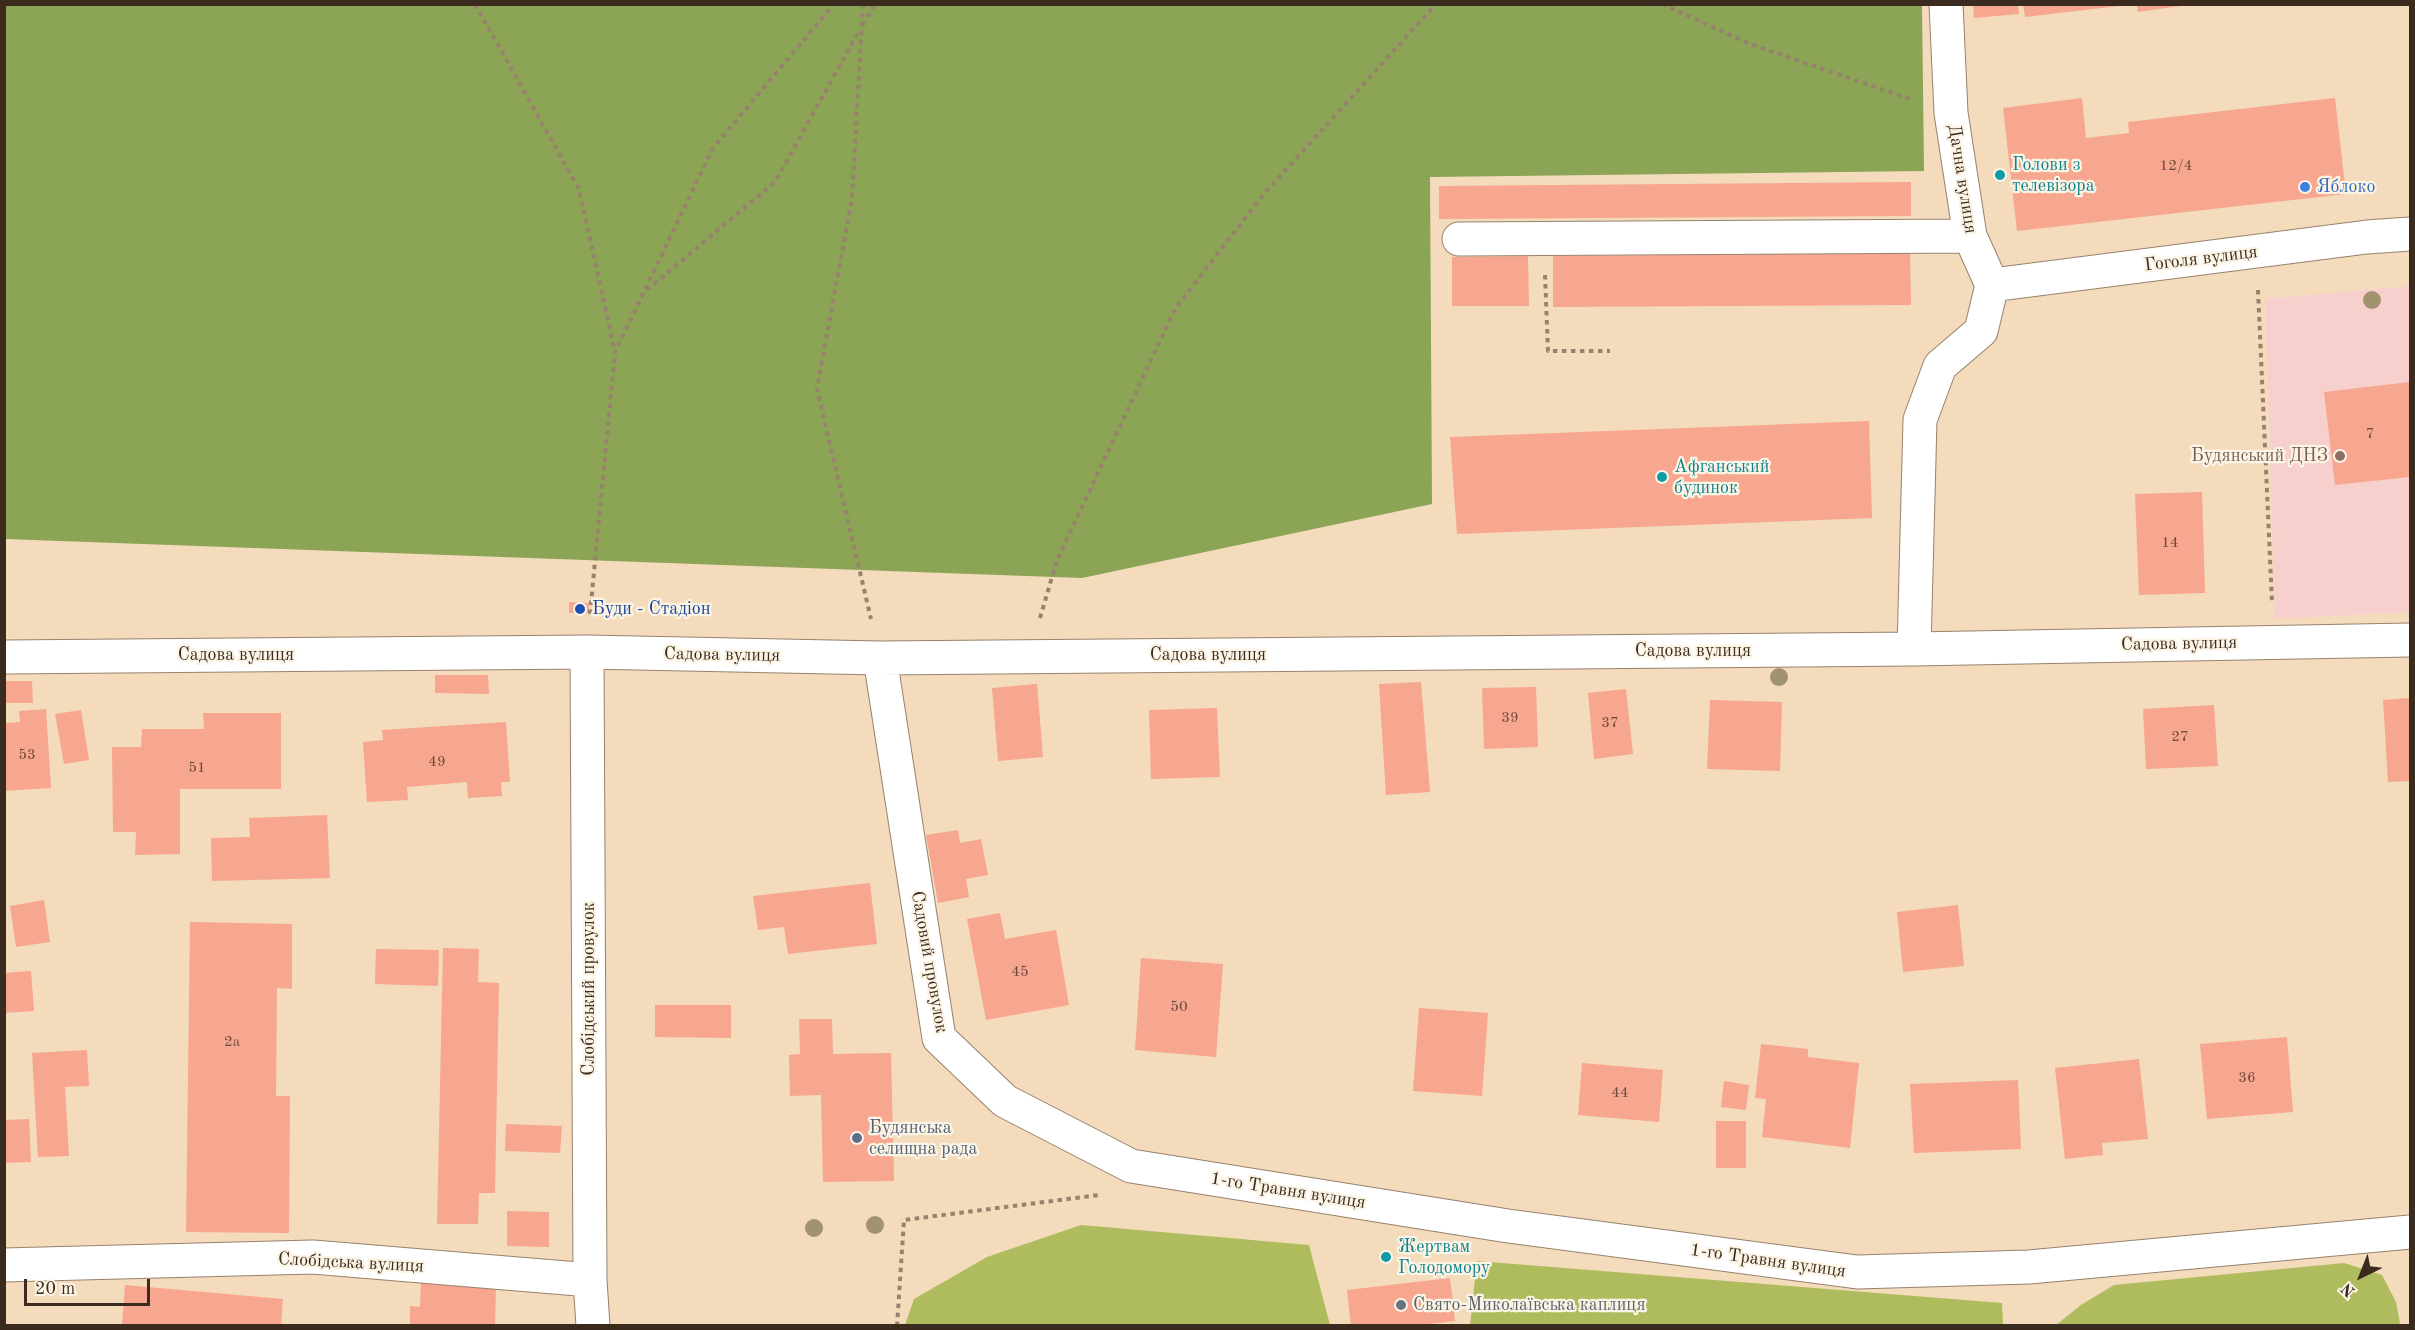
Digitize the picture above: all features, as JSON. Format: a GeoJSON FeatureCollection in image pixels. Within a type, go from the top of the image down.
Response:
{"type":"FeatureCollection","features":[{"type":"Feature","properties":{"kind":"street","name":"Дачна вулиця"},"geometry":{"type":"LineString","coordinates":[[1946,4],[1951,113],[1970,236],[1992,285]]}},
{"type":"Feature","properties":{"kind":"street","name":"Гоголя вулиця"},"geometry":{"type":"LineString","coordinates":[[1992,285],[2367,237],[2410,234]]}},
{"type":"Feature","properties":{"kind":"street"},"geometry":{"type":"LineString","coordinates":[[1459,239],[1970,236]]}},
{"type":"Feature","properties":{"kind":"street"},"geometry":{"type":"LineString","coordinates":[[1914,649],[1920,420],[1940,366],[1981,331],[1992,285]]}},
{"type":"Feature","properties":{"kind":"street","name":"Садова вулиця"},"geometry":{"type":"LineString","coordinates":[[4,657],[587,652],[880,658],[1029,657],[1914,649],[2410,640]]}},
{"type":"Feature","properties":{"kind":"street","name":"Слобідський провулок"},"geometry":{"type":"LineString","coordinates":[[587,652],[590,1280],[593,1326]]}},
{"type":"Feature","properties":{"kind":"street","name":"Садовий провулок"},"geometry":{"type":"LineString","coordinates":[[880,658],[939,1038],[1005,1101],[1131,1166]]}},
{"type":"Feature","properties":{"kind":"street","name":"1-го Травня вулиця"},"geometry":{"type":"LineString","coordinates":[[1131,1166],[1508,1226],[1857,1272],[2029,1267],[2410,1232]]}},
{"type":"Feature","properties":{"kind":"street","name":"Слобідська вулиця"},"geometry":{"type":"LineString","coordinates":[[4,1265],[313,1257],[590,1280]]}},
{"type":"Feature","properties":{"kind":"path"},"geometry":{"type":"LineString","coordinates":[[475,4],[579,189],[615,352],[587,652]]}},
{"type":"Feature","properties":{"kind":"path"},"geometry":{"type":"LineString","coordinates":[[615,352],[713,148],[834,4]]}},
{"type":"Feature","properties":{"kind":"path"},"geometry":{"type":"LineString","coordinates":[[863,4],[852,198],[817,389],[880,658]]}},
{"type":"Feature","properties":{"kind":"path"},"geometry":{"type":"LineString","coordinates":[[644,293],[775,182],[874,4]]}},
{"type":"Feature","properties":{"kind":"path"},"geometry":{"type":"LineString","coordinates":[[1029,657],[1057,560],[1175,309],[1263,195],[1436,4]]}},
{"type":"Feature","properties":{"kind":"path"},"geometry":{"type":"LineString","coordinates":[[1662,4],[1750,44],[1951,113]]}},
{"type":"Feature","properties":{"kind":"path"},"geometry":{"type":"LineString","coordinates":[[1544,238],[1548,351],[1610,351]]}},
{"type":"Feature","properties":{"kind":"path"},"geometry":{"type":"LineString","coordinates":[[2256,253],[2274,642]]}},
{"type":"Feature","properties":{"kind":"path"},"geometry":{"type":"LineString","coordinates":[[897,1326],[904,1220],[1102,1194]]}},
{"type":"Feature","properties":{"kind":"shaded area","name":"Будянський ДНЗ"},"geometry":{"type":"Polygon","coordinates":[[[2410,286],[2410,612],[2275,619],[2265,299],[2410,286]]]}},
{"type":"Feature","properties":{"kind":"green space"},"geometry":{"type":"Polygon","coordinates":[[[5,4],[1922,5],[1924,171],[1430,177],[1432,504],[1082,578],[5,539],[5,4]]]}},
{"type":"Feature","properties":{"kind":"green space"},"geometry":{"type":"Polygon","coordinates":[[[1081,1225],[1309,1245],[1330,1325],[905,1325],[914,1299],[987,1257],[1081,1225]]]}},
{"type":"Feature","properties":{"kind":"green space"},"geometry":{"type":"Polygon","coordinates":[[[1477,1261],[2002,1303],[2003,1325],[1470,1325],[1477,1261]]]}},
{"type":"Feature","properties":{"kind":"green space"},"geometry":{"type":"Polygon","coordinates":[[[2344,1263],[2382,1275],[2396,1302],[2400,1323],[2397,1325],[2056,1325],[2081,1305],[2114,1285],[2344,1263]]]}},
{"type":"Feature","properties":{"kind":"building"},"geometry":{"type":"Polygon","coordinates":[[[1973,4],[2018,4],[2019,14],[1974,18],[1973,4]]]}},
{"type":"Feature","properties":{"kind":"building"},"geometry":{"type":"Polygon","coordinates":[[[2023,4],[2119,4],[2119,6],[2025,17],[2023,4]]]}},
{"type":"Feature","properties":{"kind":"building"},"geometry":{"type":"Polygon","coordinates":[[[2137,5],[2180,5],[2180,6],[2138,12],[2137,5]]]}},
{"type":"Feature","properties":{"kind":"building"},"geometry":{"type":"Polygon","coordinates":[[[2082,98],[2086,138],[2129,133],[2128,122],[2335,98],[2346,194],[2017,231],[2003,108],[2082,98]]]}},
{"type":"Feature","properties":{"kind":"building"},"geometry":{"type":"Polygon","coordinates":[[[1911,182],[1911,216],[1439,219],[1439,186],[1911,182]]]}},
{"type":"Feature","properties":{"kind":"building"},"geometry":{"type":"Polygon","coordinates":[[[1910,253],[1911,305],[1553,307],[1553,256],[1910,253]]]}},
{"type":"Feature","properties":{"kind":"building"},"geometry":{"type":"Polygon","coordinates":[[[1528,256],[1529,306],[1452,306],[1452,257],[1528,256]]]}},
{"type":"Feature","properties":{"kind":"building"},"geometry":{"type":"Polygon","coordinates":[[[2410,382],[2410,477],[2335,485],[2324,392],[2410,382]]]}},
{"type":"Feature","properties":{"kind":"building","name":"Афганський будинок"},"geometry":{"type":"Polygon","coordinates":[[[1869,421],[1872,518],[1457,534],[1450,437],[1869,421]]]}},
{"type":"Feature","properties":{"kind":"building"},"geometry":{"type":"Polygon","coordinates":[[[2202,492],[2205,593],[2139,595],[2135,494],[2202,492]]]}},
{"type":"Feature","properties":{"kind":"building"},"geometry":{"type":"Polygon","coordinates":[[[569,602],[589,603],[589,613],[569,613],[569,602]]]}},
{"type":"Feature","properties":{"kind":"building"},"geometry":{"type":"Polygon","coordinates":[[[435,675],[488,675],[489,694],[435,693],[435,675]]]}},
{"type":"Feature","properties":{"kind":"building"},"geometry":{"type":"Polygon","coordinates":[[[4,681],[32,681],[33,703],[4,703],[4,681]]]}},
{"type":"Feature","properties":{"kind":"building"},"geometry":{"type":"Polygon","coordinates":[[[1421,682],[1430,792],[1386,795],[1379,684],[1421,682]]]}},
{"type":"Feature","properties":{"kind":"building"},"geometry":{"type":"Polygon","coordinates":[[[1037,684],[1043,757],[998,761],[992,688],[1037,684]]]}},
{"type":"Feature","properties":{"kind":"building"},"geometry":{"type":"Polygon","coordinates":[[[1536,687],[1538,747],[1484,749],[1482,688],[1536,687]]]}},
{"type":"Feature","properties":{"kind":"building"},"geometry":{"type":"Polygon","coordinates":[[[1626,689],[1633,754],[1594,759],[1588,693],[1626,689]]]}},
{"type":"Feature","properties":{"kind":"building"},"geometry":{"type":"Polygon","coordinates":[[[2410,698],[2410,781],[2388,782],[2383,700],[2410,698]]]}},
{"type":"Feature","properties":{"kind":"building"},"geometry":{"type":"Polygon","coordinates":[[[1710,700],[1782,702],[1780,771],[1707,769],[1710,700]]]}},
{"type":"Feature","properties":{"kind":"building"},"geometry":{"type":"Polygon","coordinates":[[[2214,705],[2218,766],[2146,769],[2143,709],[2214,705]]]}},
{"type":"Feature","properties":{"kind":"building"},"geometry":{"type":"Polygon","coordinates":[[[1217,708],[1220,777],[1151,779],[1149,710],[1217,708]]]}},
{"type":"Feature","properties":{"kind":"building"},"geometry":{"type":"Polygon","coordinates":[[[46,709],[51,788],[4,791],[4,723],[20,722],[19,711],[46,709]]]}},
{"type":"Feature","properties":{"kind":"building"},"geometry":{"type":"Polygon","coordinates":[[[81,710],[89,760],[64,764],[55,714],[81,710]]]}},
{"type":"Feature","properties":{"kind":"building"},"geometry":{"type":"Polygon","coordinates":[[[203,713],[281,713],[281,789],[180,789],[180,854],[135,855],[136,832],[113,832],[112,747],[141,747],[142,729],[204,729],[203,713]]]}},
{"type":"Feature","properties":{"kind":"building"},"geometry":{"type":"Polygon","coordinates":[[[506,722],[510,782],[501,782],[502,796],[468,798],[467,782],[407,787],[408,800],[367,802],[363,742],[383,740],[382,730],[506,722]]]}},
{"type":"Feature","properties":{"kind":"building"},"geometry":{"type":"Polygon","coordinates":[[[327,815],[330,878],[212,881],[211,838],[250,837],[249,818],[327,815]]]}},
{"type":"Feature","properties":{"kind":"building"},"geometry":{"type":"Polygon","coordinates":[[[958,830],[960,843],[981,839],[988,875],[966,879],[969,897],[938,903],[926,835],[958,830]]]}},
{"type":"Feature","properties":{"kind":"building"},"geometry":{"type":"Polygon","coordinates":[[[870,883],[877,944],[788,954],[784,927],[758,930],[753,896],[870,883]]]}},
{"type":"Feature","properties":{"kind":"building"},"geometry":{"type":"Polygon","coordinates":[[[44,900],[50,942],[16,947],[10,906],[44,900]]]}},
{"type":"Feature","properties":{"kind":"building"},"geometry":{"type":"Polygon","coordinates":[[[1958,905],[1964,966],[1903,972],[1897,912],[1958,905]]]}},
{"type":"Feature","properties":{"kind":"building"},"geometry":{"type":"Polygon","coordinates":[[[1000,913],[1005,939],[1056,930],[1069,1005],[986,1020],[967,919],[1000,913]]]}},
{"type":"Feature","properties":{"kind":"building"},"geometry":{"type":"Polygon","coordinates":[[[190,922],[292,924],[292,989],[277,988],[276,1096],[290,1096],[289,1233],[186,1232],[190,922]]]}},
{"type":"Feature","properties":{"kind":"building"},"geometry":{"type":"Polygon","coordinates":[[[443,948],[479,949],[478,982],[499,983],[495,1193],[479,1193],[478,1224],[437,1224],[443,948]]]}},
{"type":"Feature","properties":{"kind":"building"},"geometry":{"type":"Polygon","coordinates":[[[376,949],[439,950],[438,986],[375,984],[376,949]]]}},
{"type":"Feature","properties":{"kind":"building"},"geometry":{"type":"Polygon","coordinates":[[[1141,958],[1223,964],[1216,1057],[1135,1050],[1141,958]]]}},
{"type":"Feature","properties":{"kind":"building"},"geometry":{"type":"Polygon","coordinates":[[[31,971],[34,1011],[4,1013],[4,973],[31,971]]]}},
{"type":"Feature","properties":{"kind":"building"},"geometry":{"type":"Polygon","coordinates":[[[655,1005],[731,1005],[731,1038],[655,1037],[655,1005]]]}},
{"type":"Feature","properties":{"kind":"building"},"geometry":{"type":"Polygon","coordinates":[[[1419,1008],[1488,1013],[1482,1096],[1413,1091],[1419,1008]]]}},
{"type":"Feature","properties":{"kind":"building","name":"Будянська селищна рада"},"geometry":{"type":"Polygon","coordinates":[[[799,1019],[832,1019],[833,1054],[891,1053],[894,1181],[823,1182],[821,1095],[790,1096],[789,1055],[800,1054],[799,1019]]]}},
{"type":"Feature","properties":{"kind":"building"},"geometry":{"type":"Polygon","coordinates":[[[2287,1037],[2293,1112],[2207,1119],[2200,1044],[2287,1037]]]}},
{"type":"Feature","properties":{"kind":"building"},"geometry":{"type":"Polygon","coordinates":[[[1761,1044],[1808,1049],[1808,1057],[1859,1063],[1850,1148],[1762,1137],[1766,1099],[1755,1098],[1761,1044]]]}},
{"type":"Feature","properties":{"kind":"building"},"geometry":{"type":"Polygon","coordinates":[[[87,1050],[89,1086],[65,1087],[69,1156],[38,1157],[32,1053],[87,1050]]]}},
{"type":"Feature","properties":{"kind":"building"},"geometry":{"type":"Polygon","coordinates":[[[2139,1059],[2148,1139],[2102,1143],[2103,1155],[2065,1159],[2055,1068],[2139,1059]]]}},
{"type":"Feature","properties":{"kind":"building"},"geometry":{"type":"Polygon","coordinates":[[[1582,1063],[1663,1070],[1659,1122],[1578,1115],[1582,1063]]]}},
{"type":"Feature","properties":{"kind":"building"},"geometry":{"type":"Polygon","coordinates":[[[2018,1080],[2021,1149],[1914,1153],[1910,1084],[2018,1080]]]}},
{"type":"Feature","properties":{"kind":"building"},"geometry":{"type":"Polygon","coordinates":[[[1724,1081],[1749,1085],[1746,1110],[1721,1107],[1724,1081]]]}},
{"type":"Feature","properties":{"kind":"building"},"geometry":{"type":"Polygon","coordinates":[[[29,1119],[31,1162],[4,1163],[4,1120],[29,1119]]]}},
{"type":"Feature","properties":{"kind":"building"},"geometry":{"type":"Polygon","coordinates":[[[1716,1121],[1746,1121],[1746,1168],[1716,1168],[1716,1121]]]}},
{"type":"Feature","properties":{"kind":"building"},"geometry":{"type":"Polygon","coordinates":[[[506,1124],[562,1126],[560,1153],[505,1151],[506,1124]]]}},
{"type":"Feature","properties":{"kind":"building"},"geometry":{"type":"Polygon","coordinates":[[[507,1211],[549,1212],[549,1247],[507,1246],[507,1211]]]}},
{"type":"Feature","properties":{"kind":"building","name":"Свято-Миколаївська каплиця"},"geometry":{"type":"Polygon","coordinates":[[[1450,1278],[1455,1321],[1412,1326],[1351,1326],[1347,1290],[1450,1278]]]}},
{"type":"Feature","properties":{"kind":"building"},"geometry":{"type":"Polygon","coordinates":[[[421,1282],[496,1284],[495,1326],[410,1326],[410,1306],[420,1307],[421,1282]]]}},
{"type":"Feature","properties":{"kind":"building"},"geometry":{"type":"Polygon","coordinates":[[[125,1285],[283,1299],[281,1326],[122,1326],[125,1285]]]}},
{"type":"Feature","properties":{"kind":"place","name":"Голови з телевізора"},"geometry":{"type":"Point","coordinates":[2000,175]}},
{"type":"Feature","properties":{"kind":"place","name":"Яблоко"},"geometry":{"type":"Point","coordinates":[2305,187]}},
{"type":"Feature","properties":{"kind":"place","name":"Будянський ДНЗ"},"geometry":{"type":"Point","coordinates":[2340,456]}},
{"type":"Feature","properties":{"kind":"place","name":"Афганський будинок"},"geometry":{"type":"Point","coordinates":[1662,477]}},
{"type":"Feature","properties":{"kind":"place","name":"Буди - Стадіон"},"geometry":{"type":"Point","coordinates":[580,609]}},
{"type":"Feature","properties":{"kind":"place","name":"Будянська селищна рада"},"geometry":{"type":"Point","coordinates":[857,1138]}},
{"type":"Feature","properties":{"kind":"place","name":"Жертвам Голодомору"},"geometry":{"type":"Point","coordinates":[1386,1257]}},
{"type":"Feature","properties":{"kind":"place","name":"Свято-Миколаївська каплиця"},"geometry":{"type":"Point","coordinates":[1401,1305]}}]}
